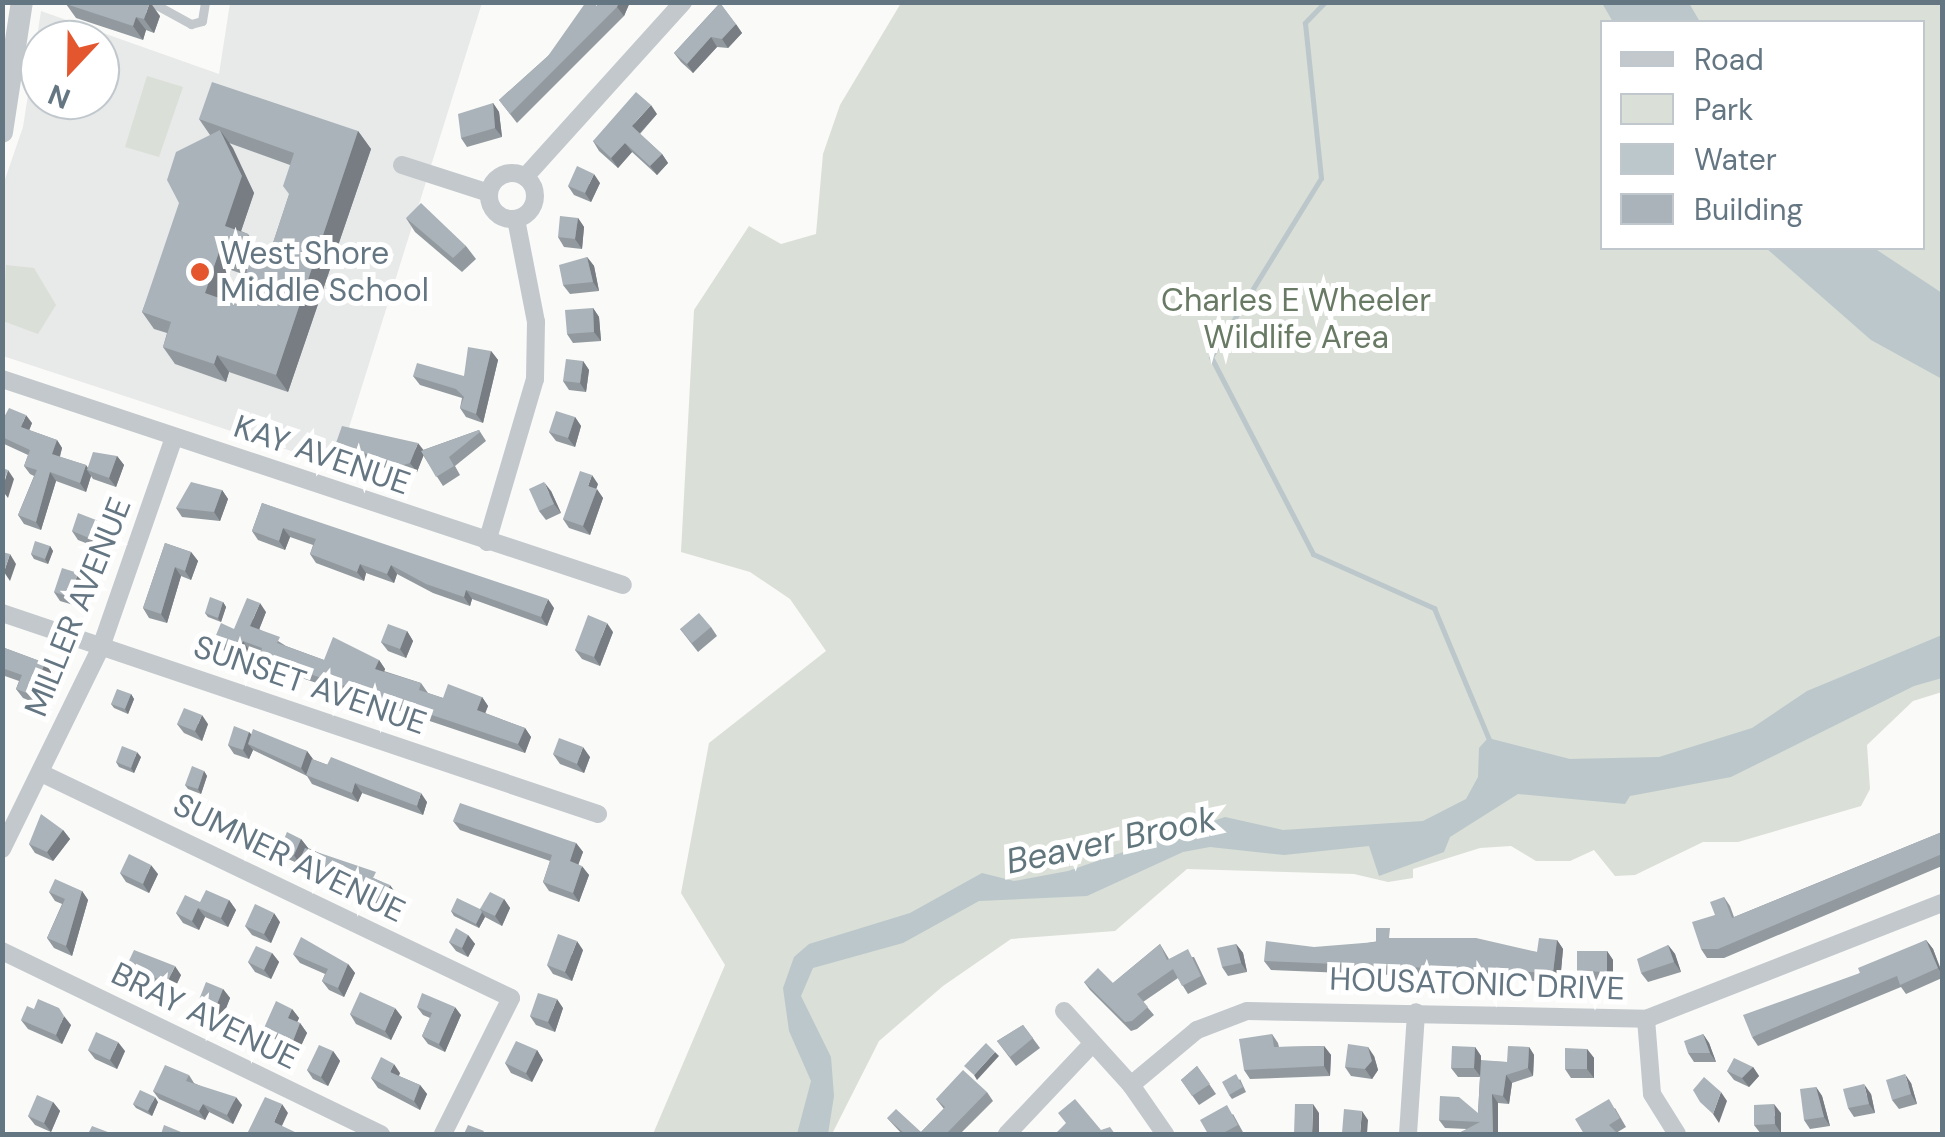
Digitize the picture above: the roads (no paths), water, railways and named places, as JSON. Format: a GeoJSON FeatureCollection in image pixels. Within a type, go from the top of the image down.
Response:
{"type":"FeatureCollection","features":[{"type":"Feature","properties":{"kind":"street"},"geometry":{"type":"LineString","coordinates":[[2,132],[22,2]]}},
{"type":"Feature","properties":{"kind":"street"},"geometry":{"type":"LineString","coordinates":[[525,177],[683,2]]}},
{"type":"Feature","properties":{"kind":"street"},"geometry":{"type":"LineString","coordinates":[[402,165],[489,193]]}},
{"type":"Feature","properties":{"kind":"street"},"geometry":{"type":"LineString","coordinates":[[489,193],[502,175],[525,177]]}},
{"type":"Feature","properties":{"kind":"street"},"geometry":{"type":"LineString","coordinates":[[516,219],[535,197],[525,177]]}},
{"type":"Feature","properties":{"kind":"street"},"geometry":{"type":"LineString","coordinates":[[489,193],[496,212],[516,219]]}},
{"type":"Feature","properties":{"kind":"street"},"geometry":{"type":"LineString","coordinates":[[487,542],[536,379],[536,322],[516,219]]}},
{"type":"Feature","properties":{"kind":"street","name":"KAY AVENUE"},"geometry":{"type":"LineString","coordinates":[[2,379],[624,585]]}},
{"type":"Feature","properties":{"kind":"street","name":"MILLER AVENUE"},"geometry":{"type":"LineString","coordinates":[[2,849],[101,646],[174,437]]}},
{"type":"Feature","properties":{"kind":"street","name":"SUNSET AVENUE"},"geometry":{"type":"LineString","coordinates":[[2,613],[598,814]]}},
{"type":"Feature","properties":{"kind":"street","name":"SUMNER AVENUE"},"geometry":{"type":"LineString","coordinates":[[41,773],[512,998],[443,1134]]}},
{"type":"Feature","properties":{"kind":"street","name":"HOUSATONIC DRIVE"},"geometry":{"type":"LineString","coordinates":[[1131,1085],[1197,1030],[1229,1016],[1278,1009],[1646,1019],[1942,903]]}},
{"type":"Feature","properties":{"kind":"street","name":"BRAY AVENUE"},"geometry":{"type":"LineString","coordinates":[[2,951],[381,1134]]}},
{"type":"Feature","properties":{"kind":"street"},"geometry":{"type":"LineString","coordinates":[[1064,1011],[1131,1085],[1165,1134]]}},
{"type":"Feature","properties":{"kind":"street"},"geometry":{"type":"LineString","coordinates":[[1408,1134],[1416,1012]]}},
{"type":"Feature","properties":{"kind":"street"},"geometry":{"type":"LineString","coordinates":[[1646,1019],[1652,1094],[1677,1134]]}},
{"type":"Feature","properties":{"kind":"street"},"geometry":{"type":"LineString","coordinates":[[1007,1134],[1093,1043]]}},
{"type":"Feature","properties":{"kind":"lane"},"geometry":{"type":"LineString","coordinates":[[151,2],[191,24],[202,21],[205,2]]}},
{"type":"Feature","properties":{"kind":"water"},"geometry":{"type":"Polygon","coordinates":[[[1602,3],[1689,3],[1699,20],[1612,20],[1602,3]]]}},
{"type":"Feature","properties":{"kind":"water"},"geometry":{"type":"Polygon","coordinates":[[[1768,250],[1877,250],[1942,293],[1942,379],[1871,340],[1768,250]]]}},
{"type":"Feature","properties":{"kind":"water"},"geometry":{"type":"Polygon","coordinates":[[[1942,635],[1942,678],[1914,686],[1731,777],[1630,796],[1625,804],[1518,794],[1450,837],[1444,852],[1379,876],[1369,846],[1284,855],[1210,847],[1183,852],[1087,896],[979,901],[903,943],[813,968],[801,996],[831,1057],[834,1096],[828,1134],[797,1134],[811,1081],[789,1031],[783,988],[794,957],[809,944],[910,913],[982,873],[1014,881],[1068,871],[1225,817],[1283,830],[1423,821],[1466,799],[1478,777],[1479,748],[1488,738],[1570,759],[1659,757],[1752,728],[1807,691],[1942,635]]]}},
{"type":"Feature","properties":{"kind":"waterway"},"geometry":{"type":"LineString","coordinates":[[1325,2],[1305,23],[1321,178],[1211,357],[1313,554],[1434,608],[1491,744]]}},
{"type":"Feature","properties":{"kind":"place","name":"West Shore Middle School"},"geometry":{"type":"Point","coordinates":[200,272]}},
{"type":"Feature","properties":{"kind":"park label","name":"Charles E Wheeler Wildlife Area"},"geometry":{"type":"Point","coordinates":[1296,320]}},
{"type":"Feature","properties":{"kind":"water label","name":"Beaver Brook"},"geometry":{"type":"Point","coordinates":[1111,840]}}]}
